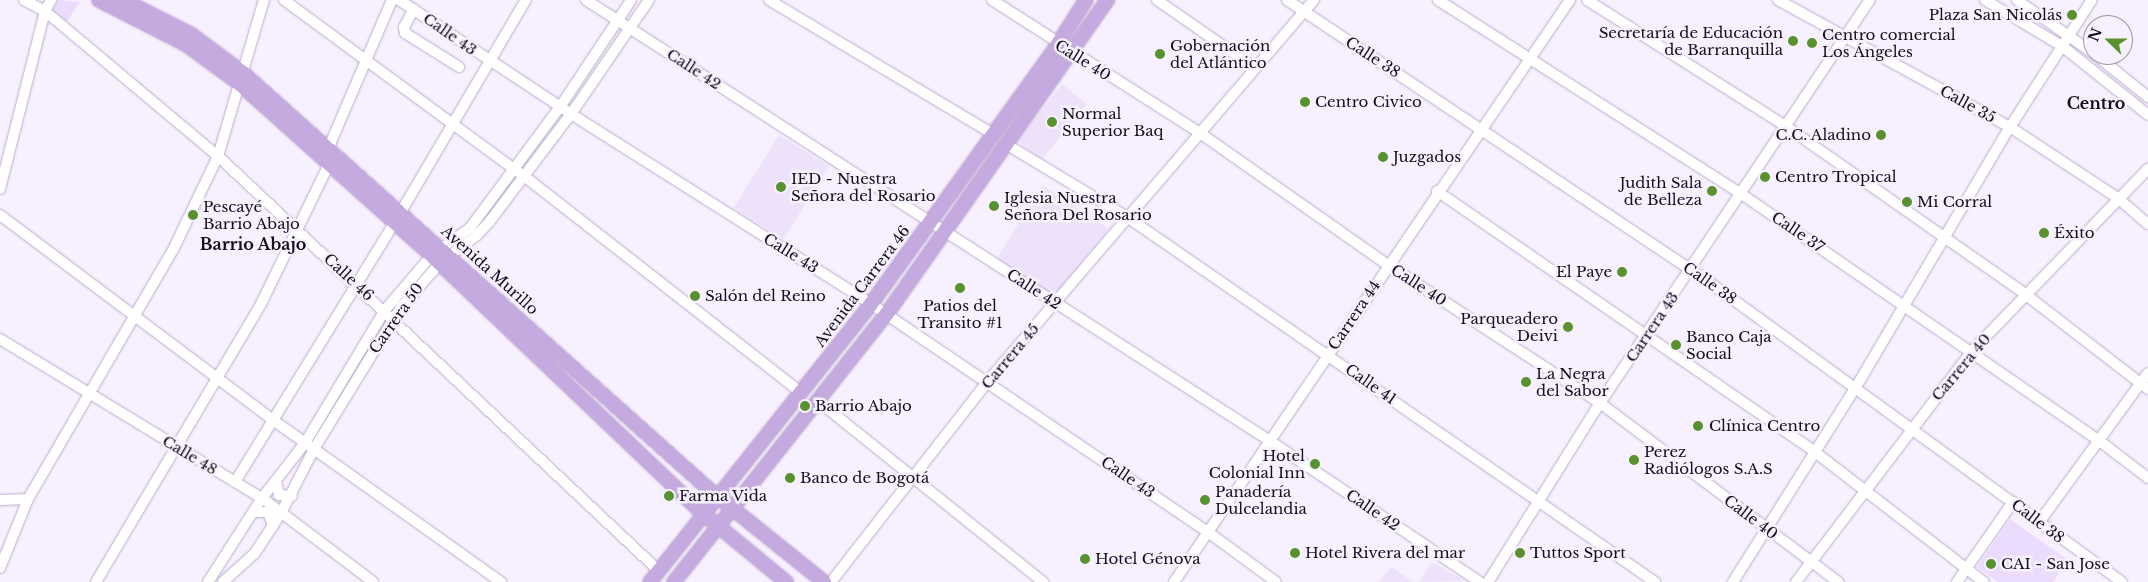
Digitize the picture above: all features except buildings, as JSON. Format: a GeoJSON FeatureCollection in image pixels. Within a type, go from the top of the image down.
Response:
{"type":"FeatureCollection","features":[{"type":"Feature","properties":{"kind":"main road","name":"Avenida Murillo"},"geometry":{"type":"LineString","coordinates":[[99,0],[187,45],[242,79]]}},
{"type":"Feature","properties":{"kind":"main road","name":"Avenida Murillo"},"geometry":{"type":"LineString","coordinates":[[123,0],[192,36],[717,496],[824,582]]}},
{"type":"Feature","properties":{"kind":"main road","name":"Avenida Carrera 46"},"geometry":{"type":"LineString","coordinates":[[654,577],[871,304],[1058,45],[1086,0]]}},
{"type":"Feature","properties":{"kind":"main road"},"geometry":{"type":"LineString","coordinates":[[674,582],[886,315],[1107,0]]}},
{"type":"Feature","properties":{"kind":"main road","name":"Avenida Murillo"},"geometry":{"type":"LineString","coordinates":[[440,255],[703,514],[786,582]]}},
{"type":"Feature","properties":{"kind":"main road"},"geometry":{"type":"LineString","coordinates":[[707,542],[720,537],[735,539]]}},
{"type":"Feature","properties":{"kind":"street","name":"Calle 46"},"geometry":{"type":"LineString","coordinates":[[24,0],[45,12],[218,156],[385,310],[654,577]]}},
{"type":"Feature","properties":{"kind":"street"},"geometry":{"type":"LineString","coordinates":[[0,189],[45,12],[51,0]]}},
{"type":"Feature","properties":{"kind":"street"},"geometry":{"type":"LineString","coordinates":[[0,568],[28,499],[91,395],[173,250],[218,156],[264,0]]}},
{"type":"Feature","properties":{"kind":"street"},"geometry":{"type":"LineString","coordinates":[[284,0],[514,168],[800,392]]}},
{"type":"Feature","properties":{"kind":"street"},"geometry":{"type":"LineString","coordinates":[[96,582],[261,304],[329,156],[392,0]]}},
{"type":"Feature","properties":{"kind":"street","name":"Calle 43"},"geometry":{"type":"LineString","coordinates":[[399,0],[490,62],[871,304],[1208,532],[1276,582]]}},
{"type":"Feature","properties":{"kind":"street"},"geometry":{"type":"LineString","coordinates":[[235,482],[398,217],[526,0]]}},
{"type":"Feature","properties":{"kind":"street","name":"Calle 42"},"geometry":{"type":"LineString","coordinates":[[586,0],[931,221],[1270,442],[1480,582]]}},
{"type":"Feature","properties":{"kind":"street","name":"Carrera 50"},"geometry":{"type":"LineString","coordinates":[[208,582],[262,498],[305,443],[385,310],[470,228],[560,107],[631,0]]}},
{"type":"Feature","properties":{"kind":"street","name":"Carrera 50"},"geometry":{"type":"LineString","coordinates":[[223,582],[255,553],[282,513],[314,449],[393,319],[415,288],[440,255],[477,235],[571,114],[649,0]]}},
{"type":"Feature","properties":{"kind":"street"},"geometry":{"type":"LineString","coordinates":[[769,0],[993,134]]}},
{"type":"Feature","properties":{"kind":"street","name":"Calle 40"},"geometry":{"type":"LineString","coordinates":[[992,0],[1058,45],[1200,133],[1388,265],[1600,403],[1838,582]]}},
{"type":"Feature","properties":{"kind":"street"},"geometry":{"type":"LineString","coordinates":[[1157,0],[1256,68]]}},
{"type":"Feature","properties":{"kind":"street","name":"Calle 38"},"geometry":{"type":"LineString","coordinates":[[1287,0],[1481,127],[1690,269],[1912,427],[2122,582]]}},
{"type":"Feature","properties":{"kind":"street","name":"Carrera 45"},"geometry":{"type":"LineString","coordinates":[[831,582],[987,382],[1314,0]]}},
{"type":"Feature","properties":{"kind":"street","name":"Calle 37"},"geometry":{"type":"LineString","coordinates":[[1438,0],[1531,57],[1740,193],[2097,439],[2148,478]]}},
{"type":"Feature","properties":{"kind":"street","name":"Carrera 44"},"geometry":{"type":"LineString","coordinates":[[1174,582],[1270,442],[1437,191],[1570,0]]}},
{"type":"Feature","properties":{"kind":"street"},"geometry":{"type":"LineString","coordinates":[[1587,0],[1784,125],[2025,294],[2144,386]]}},
{"type":"Feature","properties":{"kind":"street","name":"Calle 35"},"geometry":{"type":"LineString","coordinates":[[1778,0],[2010,127],[2119,199],[2148,224]]}},
{"type":"Feature","properties":{"kind":"street","name":"Carrera 43"},"geometry":{"type":"LineString","coordinates":[[1488,582],[1600,403],[1784,125],[1870,0]]}},
{"type":"Feature","properties":{"kind":"street"},"geometry":{"type":"LineString","coordinates":[[1985,0],[2062,46],[2148,115]]}},
{"type":"Feature","properties":{"kind":"street"},"geometry":{"type":"LineString","coordinates":[[2017,0],[2070,34],[2083,45]]}},
{"type":"Feature","properties":{"kind":"street"},"geometry":{"type":"LineString","coordinates":[[1733,582],[1856,387],[1946,238],[2010,127],[2092,0]]}},
{"type":"Feature","properties":{"kind":"street"},"geometry":{"type":"LineString","coordinates":[[414,9],[404,27],[405,33],[459,67]]}},
{"type":"Feature","properties":{"kind":"street"},"geometry":{"type":"LineString","coordinates":[[2108,65],[2148,97]]}},
{"type":"Feature","properties":{"kind":"street","name":"Calle 41"},"geometry":{"type":"LineString","coordinates":[[1006,144],[1127,217],[1328,354],[1655,582]]}},
{"type":"Feature","properties":{"kind":"street","name":"Carrera 40"},"geometry":{"type":"LineString","coordinates":[[1796,582],[1912,427],[1971,352],[2025,294],[2148,169]]}},
{"type":"Feature","properties":{"kind":"street"},"geometry":{"type":"LineString","coordinates":[[1437,191],[1815,452],[1984,582]]}},
{"type":"Feature","properties":{"kind":"street"},"geometry":{"type":"LineString","coordinates":[[0,215],[273,420],[501,582]]}},
{"type":"Feature","properties":{"kind":"street","name":"Calle 48"},"geometry":{"type":"LineString","coordinates":[[0,339],[262,498],[373,582]]}},
{"type":"Feature","properties":{"kind":"street"},"geometry":{"type":"LineString","coordinates":[[2040,521],[2097,439],[2144,386],[2148,373]]}},
{"type":"Feature","properties":{"kind":"street"},"geometry":{"type":"LineString","coordinates":[[818,401],[914,476],[1043,582]]}},
{"type":"Feature","properties":{"kind":"street"},"geometry":{"type":"LineString","coordinates":[[276,481],[278,494],[292,496]]}},
{"type":"Feature","properties":{"kind":"street"},"geometry":{"type":"LineString","coordinates":[[0,500],[28,499]]}},
{"type":"Feature","properties":{"kind":"street"},"geometry":{"type":"LineString","coordinates":[[1956,582],[2013,502]]}},
{"type":"Feature","properties":{"kind":"street"},"geometry":{"type":"LineString","coordinates":[[253,512],[268,512],[273,526]]}},
{"type":"Feature","properties":{"kind":"shaded area"},"geometry":{"type":"Polygon","coordinates":[[[58,0],[80,2],[67,21],[53,11],[58,0]]]}},
{"type":"Feature","properties":{"kind":"shaded area","name":"Normal Superior Baq"},"geometry":{"type":"Polygon","coordinates":[[[1062,84],[1087,104],[1042,160],[1017,140],[1062,84]]]}},
{"type":"Feature","properties":{"kind":"shaded area","name":"IED - Nuestra Señora del Rosario"},"geometry":{"type":"Polygon","coordinates":[[[779,135],[829,166],[783,239],[733,208],[779,135]]]}},
{"type":"Feature","properties":{"kind":"shaded area"},"geometry":{"type":"Polygon","coordinates":[[[1042,185],[1109,229],[1054,297],[997,258],[1042,185]]]}},
{"type":"Feature","properties":{"kind":"shaded area"},"geometry":{"type":"Polygon","coordinates":[[[2010,519],[2068,560],[2053,582],[1998,582],[1977,567],[2010,519]]]}},
{"type":"Feature","properties":{"kind":"shaded area"},"geometry":{"type":"Polygon","coordinates":[[[1432,562],[1465,581],[1419,582],[1432,562]]]}},
{"type":"Feature","properties":{"kind":"shaded area"},"geometry":{"type":"Polygon","coordinates":[[[1392,567],[1413,582],[1378,582],[1392,567]]]}},
{"type":"Feature","properties":{"kind":"place","name":"Plaza San Nicolás"},"geometry":{"type":"Point","coordinates":[2072,15]}},
{"type":"Feature","properties":{"kind":"place","name":"Secretaría de Educación de Barranquilla"},"geometry":{"type":"Point","coordinates":[1793,41]}},
{"type":"Feature","properties":{"kind":"place","name":"Centro comercial Los Ángeles"},"geometry":{"type":"Point","coordinates":[1812,43]}},
{"type":"Feature","properties":{"kind":"place","name":"Gobernación del Atlántico"},"geometry":{"type":"Point","coordinates":[1160,54]}},
{"type":"Feature","properties":{"kind":"place","name":"Centro Civico"},"geometry":{"type":"Point","coordinates":[1305,102]}},
{"type":"Feature","properties":{"kind":"place","name":"Normal Superior Baq"},"geometry":{"type":"Point","coordinates":[1052,122]}},
{"type":"Feature","properties":{"kind":"place","name":"C.C. Aladino"},"geometry":{"type":"Point","coordinates":[1881,135]}},
{"type":"Feature","properties":{"kind":"place","name":"Juzgados"},"geometry":{"type":"Point","coordinates":[1383,157]}},
{"type":"Feature","properties":{"kind":"place","name":"Centro Tropical"},"geometry":{"type":"Point","coordinates":[1765,177]}},
{"type":"Feature","properties":{"kind":"place","name":"IED - Nuestra Señora del Rosario"},"geometry":{"type":"Point","coordinates":[781,187]}},
{"type":"Feature","properties":{"kind":"place","name":"Judith Sala de Belleza"},"geometry":{"type":"Point","coordinates":[1712,191]}},
{"type":"Feature","properties":{"kind":"place","name":"Mi Corral"},"geometry":{"type":"Point","coordinates":[1907,202]}},
{"type":"Feature","properties":{"kind":"place","name":"Iglesia Nuestra Señora Del Rosario"},"geometry":{"type":"Point","coordinates":[994,206]}},
{"type":"Feature","properties":{"kind":"place","name":"Pescayé Barrio Abajo"},"geometry":{"type":"Point","coordinates":[193,215]}},
{"type":"Feature","properties":{"kind":"place","name":"Éxito"},"geometry":{"type":"Point","coordinates":[2044,233]}},
{"type":"Feature","properties":{"kind":"place","name":"El Paye"},"geometry":{"type":"Point","coordinates":[1622,272]}},
{"type":"Feature","properties":{"kind":"place","name":"Patios del Transito #1"},"geometry":{"type":"Point","coordinates":[960,288]}},
{"type":"Feature","properties":{"kind":"place","name":"Salón del Reino"},"geometry":{"type":"Point","coordinates":[695,296]}},
{"type":"Feature","properties":{"kind":"place","name":"Parqueadero Deivi"},"geometry":{"type":"Point","coordinates":[1568,327]}},
{"type":"Feature","properties":{"kind":"place","name":"Banco Caja Social"},"geometry":{"type":"Point","coordinates":[1676,345]}},
{"type":"Feature","properties":{"kind":"place","name":"La Negra del Sabor"},"geometry":{"type":"Point","coordinates":[1526,382]}},
{"type":"Feature","properties":{"kind":"place","name":"Barrio Abajo"},"geometry":{"type":"Point","coordinates":[805,406]}},
{"type":"Feature","properties":{"kind":"place","name":"Clínica Centro"},"geometry":{"type":"Point","coordinates":[1698,426]}},
{"type":"Feature","properties":{"kind":"place","name":"Perez Radiólogos S.A.S"},"geometry":{"type":"Point","coordinates":[1634,460]}},
{"type":"Feature","properties":{"kind":"place","name":"Hotel Colonial Inn"},"geometry":{"type":"Point","coordinates":[1315,464]}},
{"type":"Feature","properties":{"kind":"place","name":"Banco de Bogotá"},"geometry":{"type":"Point","coordinates":[790,478]}},
{"type":"Feature","properties":{"kind":"place","name":"Farma Vida"},"geometry":{"type":"Point","coordinates":[669,496]}},
{"type":"Feature","properties":{"kind":"place","name":"Panadería Dulcelandia"},"geometry":{"type":"Point","coordinates":[1205,500]}},
{"type":"Feature","properties":{"kind":"place","name":"Hotel Rivera del mar"},"geometry":{"type":"Point","coordinates":[1295,553]}},
{"type":"Feature","properties":{"kind":"place","name":"Tuttos Sport"},"geometry":{"type":"Point","coordinates":[1520,553]}},
{"type":"Feature","properties":{"kind":"place","name":"Hotel Génova"},"geometry":{"type":"Point","coordinates":[1085,559]}},
{"type":"Feature","properties":{"kind":"place","name":"CAI - San Jose"},"geometry":{"type":"Point","coordinates":[1991,564]}},
{"type":"Feature","properties":{"kind":"district","name":"Centro"},"geometry":{"type":"Point","coordinates":[2096,103]}},
{"type":"Feature","properties":{"kind":"district","name":"Barrio Abajo"},"geometry":{"type":"Point","coordinates":[253,244]}}]}
